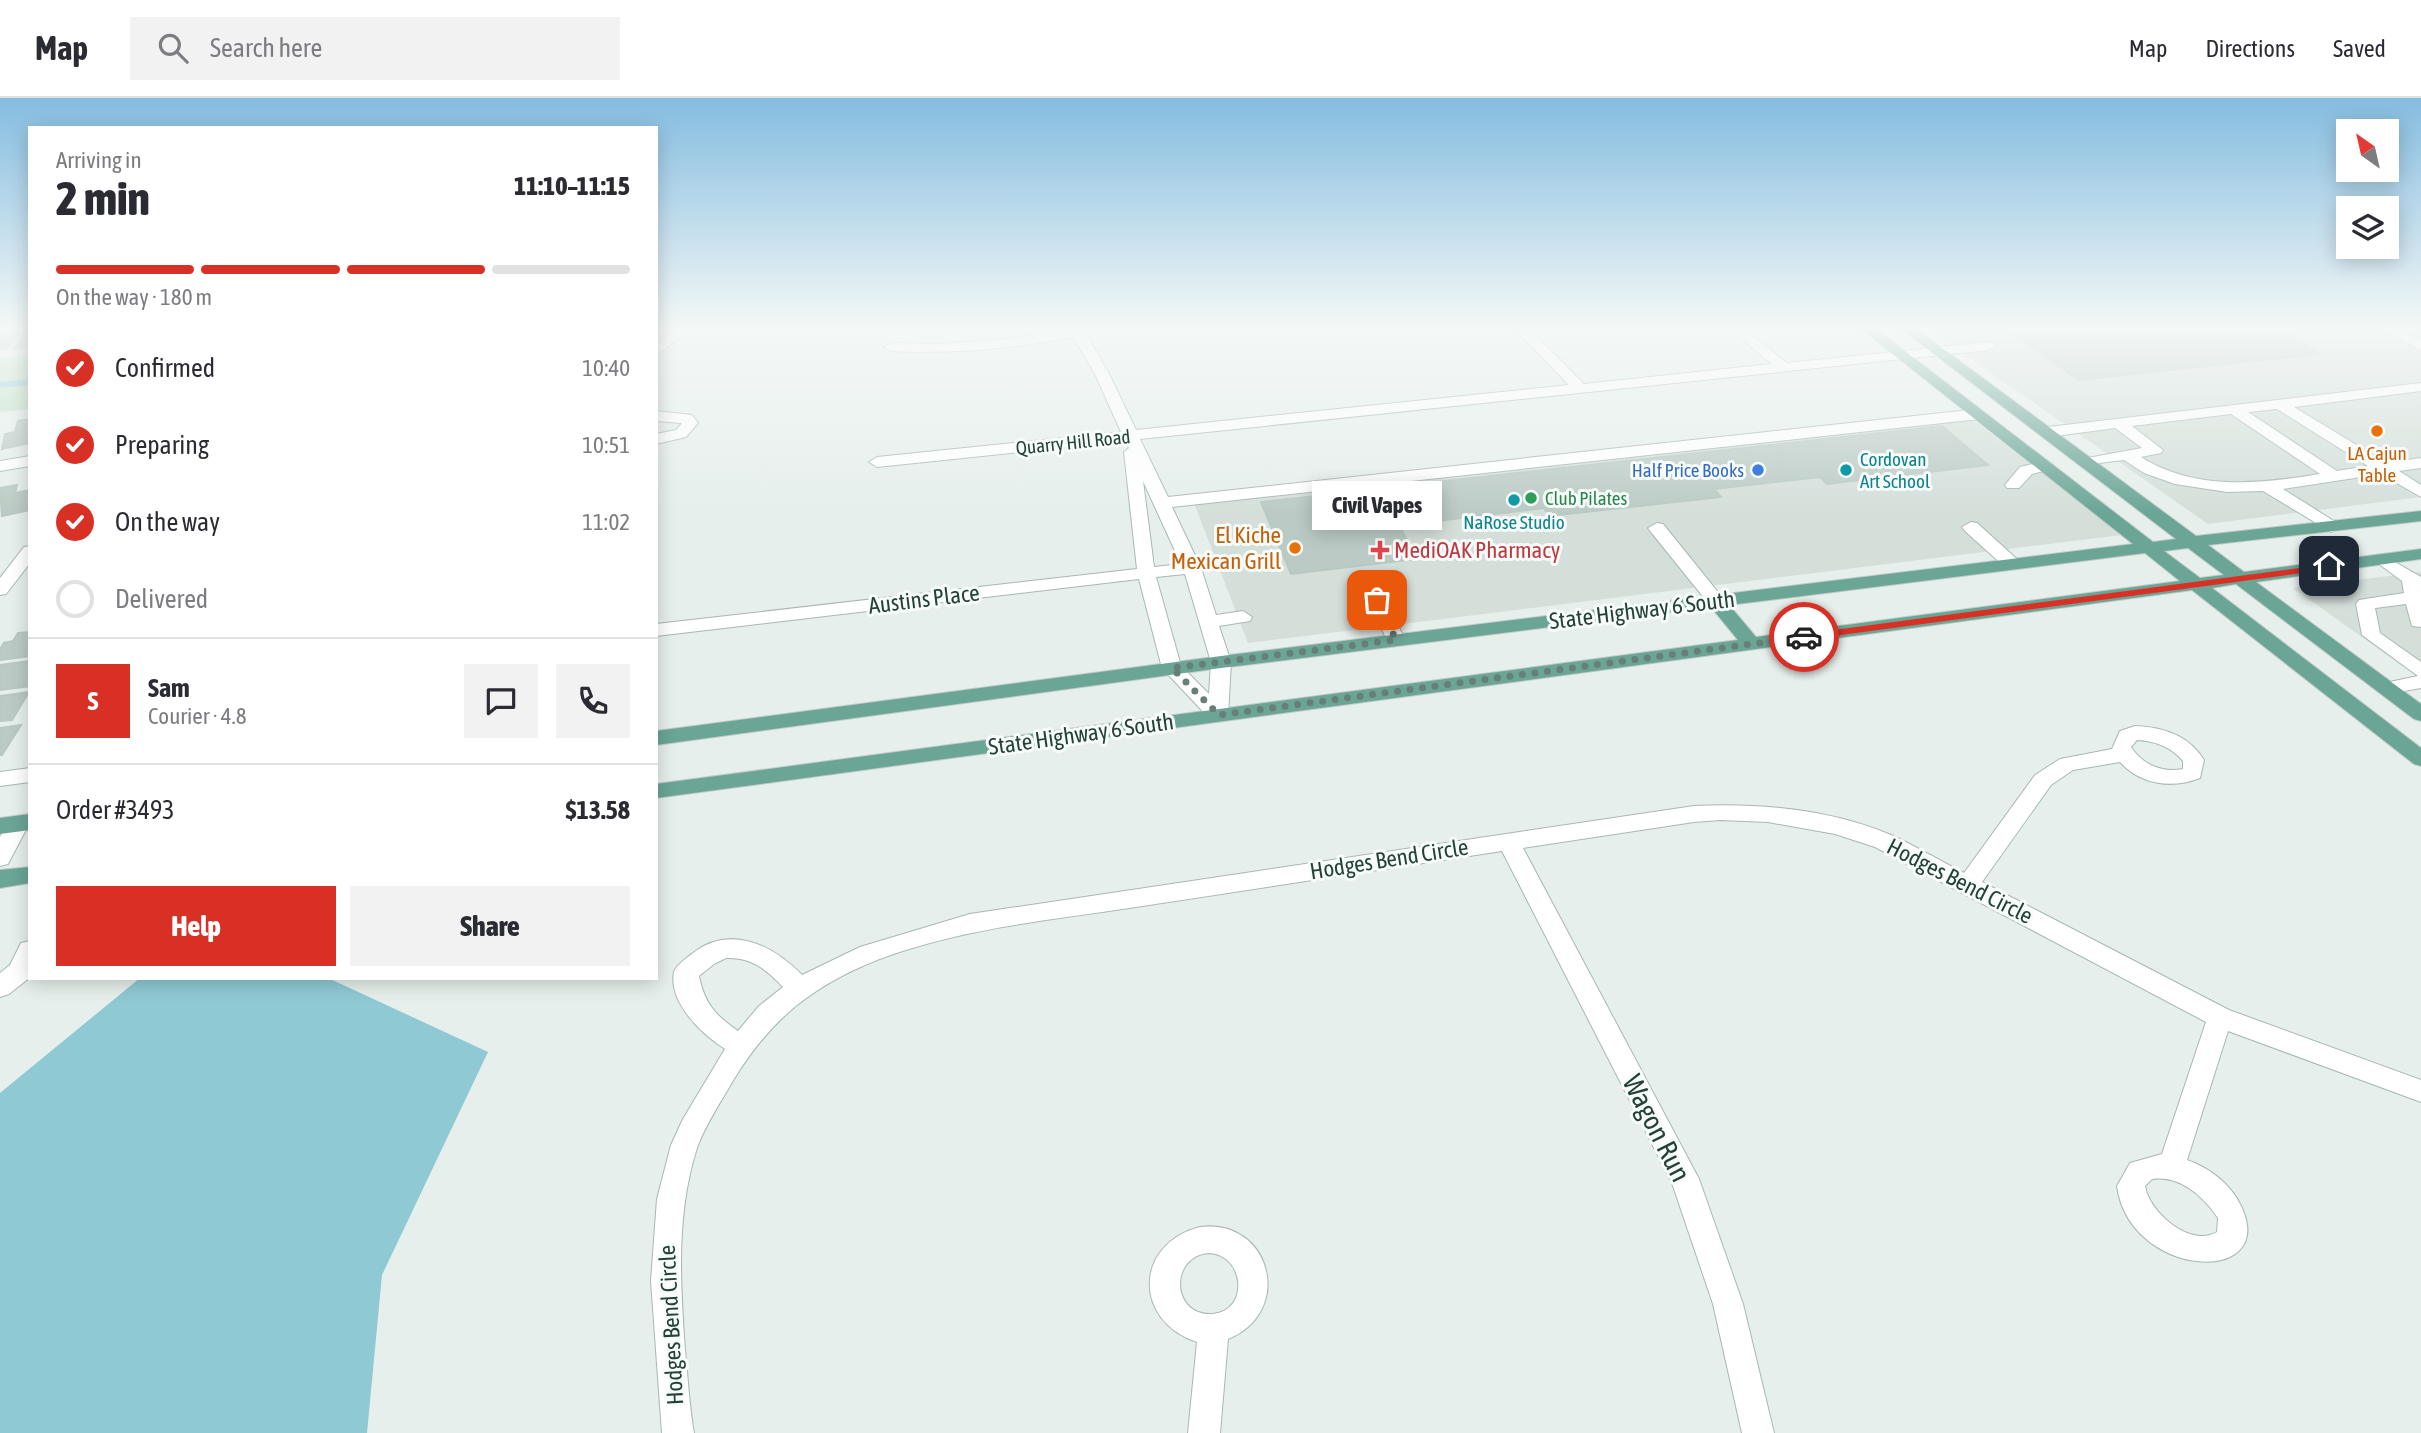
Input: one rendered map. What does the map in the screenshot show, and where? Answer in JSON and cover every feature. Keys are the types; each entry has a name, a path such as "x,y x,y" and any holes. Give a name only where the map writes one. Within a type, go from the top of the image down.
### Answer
{"main road":[{"path":"1949,390 2194,585 2421,759"},
{"path":"1991,390 2421,714"},
{"name":"State Highway 6 South","path":"658,738 1172,668 2421,516"},
{"name":"State Highway 6 South","path":"658,791 2421,554"},
{"path":"1715,600 1752,644"},
{"path":"0,879 28,875"}],"street":[{"path":"1109,390 1192,568 1221,662 1219,715"},
{"name":"Quarry Hill Road","path":"877,462 1569,390"},
{"path":"2048,432 2404,390"},
{"path":"2278,403 2421,492"},
{"path":"2233,409 2334,476"},
{"path":"1162,503 1233,502 1979,414"},
{"path":"658,416 687,418 690,423 681,434 658,439"},
{"path":"2088,462 2155,450 2119,424"},
{"path":"1130,436 1146,573 1172,668 1219,715"},
{"path":"2127,455 2146,470 2173,480 2232,489 2421,463"},
{"path":"0,466 28,461"},
{"path":"2013,485 2021,471 2045,466"},
{"path":"2267,486 2331,527"},
{"path":"1971,527 2013,565"},
{"path":"1657,528 1715,600"},
{"path":"0,590 28,554"},
{"path":"2381,559 2415,587 2419,622"},
{"name":"Austins Place","path":"658,631 1192,568"},
{"path":"2415,587 2365,604 2371,635 2421,671"},
{"path":"1377,600 1396,640"},
{"path":"1209,622 1243,617"},
{"path":"2387,688 2421,682"},
{"path":"1968,884 2043,780 2067,764 2124,754"},
{"path":"0,779 28,775"},
{"name":"Hodges Bend Circle","path":"678,1433 664,1262 669,1201 681,1154 696,1118 741,1046 777,1005 869,954 920,935 970,923 1694,814 1741,811 1794,816 1841,827 1883,841 2220,1017 2421,1091"},
{"path":"0,858 16,824"},
{"name":"Wagon Run","path":"1508,841 1685,1179 1733,1313 1758,1433"},
{"path":"741,1046 706,1023 689,997 686,973 711,953 737,947 769,957 801,990"},
{"path":"0,987 19,972 28,954"},
{"path":"2171,1167 2220,1017"},
{"path":"1204,1433 1214,1329"}],"shaded area":[{"path":"2016,390 2421,390 2421,497 2208,524"},
{"path":"1973,420 2122,535 1248,643 1194,503"},
{"path":"2421,572 2421,679 2293,588"}],"green space":[{"path":"0,390 28,390 28,409 0,412"}],"water":[{"path":"138,980 332,980 488,1052 382,1275 367,1433 0,1433 0,1093"}],"building":[{"path":"28,419 28,443 2,449 5,434 15,432 18,421"},
{"path":"1942,426 1988,465 1827,484 1820,477 1714,489 1721,497 1549,516 1544,508 1421,523 1400,486"},
{"path":"17,485 15,493 28,490 28,510 2,516 0,488"},
{"path":"1380,489 1417,559 1291,574 1261,502"},
{"path":"28,632 28,656 0,660 0,649 4,643 13,641 18,633"},
{"path":"28,661 28,686 0,690 0,665"},
{"path":"28,692 12,720 0,721 0,696"},
{"path":"21,725 2,755 0,755 0,728"}],"way so far":[{"path":"1377,600 1396,640 1172,668 1219,715 1804,637"}],"place":[{"name":"LA Cajun Table","path":"2377,431"},
{"name":"Half Price Books","path":"1758,470"},
{"name":"Cordovan Art School","path":"1846,470"},
{"name":"Club Pilates","path":"1531,498"},
{"name":"NaRose Studio","path":"1514,500"},
{"name":"El Kiche Mexican Grill","path":"1295,548"},
{"name":"MediOAK Pharmacy","path":"1380,550"},
{"name":"Civil Vapes","path":"1377,600"}],"route":[{"path":"1804,637 2329,566"}]}
